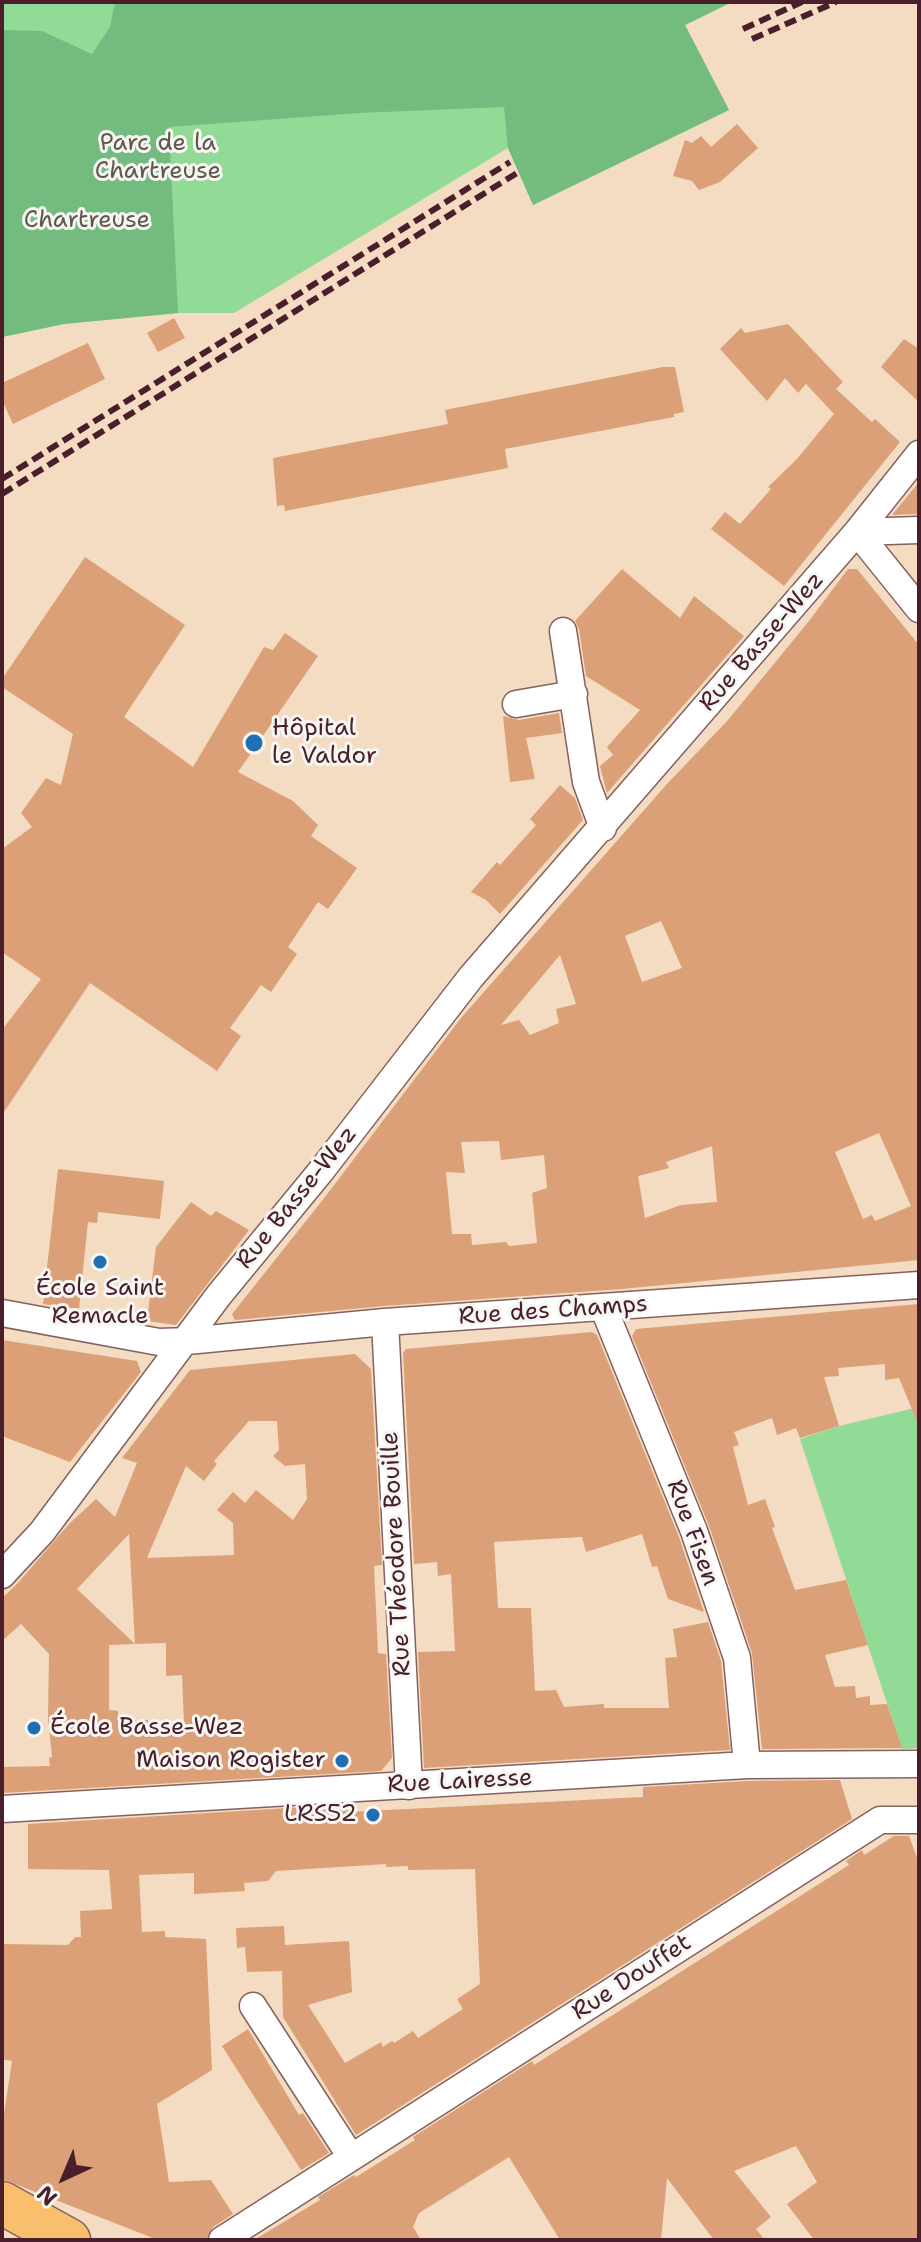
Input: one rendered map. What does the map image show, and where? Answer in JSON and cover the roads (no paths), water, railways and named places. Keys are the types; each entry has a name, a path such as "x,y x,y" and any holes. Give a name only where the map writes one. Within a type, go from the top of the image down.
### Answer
{"main road":[{"path":"2,2203 69,2240"}],"street":[{"name":"Rue Basse-Wez","path":"2,1575 42,1532 219,1295 321,1171 471,977 857,532 919,454"},
{"path":"857,532 919,530"},
{"path":"857,532 919,609"},
{"path":"563,631 586,782 603,828"},
{"path":"516,704 574,694"},
{"name":"Rue des Champs","path":"2,1313 159,1342 385,1322 919,1285"},
{"name":"Rue Fisen","path":"604,1309 694,1531 737,1658 747,1765"},
{"name":"Rue Théodore Bouille","path":"385,1322 409,1786"},
{"name":"Rue Lairesse","path":"2,1809 747,1765 919,1764"},
{"name":"Rue Douffet","path":"222,2240 880,1820 919,1820"},
{"path":"253,2006 351,2157"}],"railway":[{"path":"743,29 802,2"},
{"path":"752,39 836,2"},
{"path":"2,479 510,162"},
{"path":"2,494 517,173"}],"place":[{"name":"Hôpital le Valdor","path":"254,743"},
{"name":"École Saint Remacle","path":"100,1262"},
{"name":"École Basse-Wez","path":"34,1728"},
{"name":"Maison Rogister","path":"342,1761"},
{"name":"LRS52","path":"373,1815"}],"park label":[{"name":"Parc de la Chartreuse","path":"158,158"},
{"name":"Chartreuse","path":"87,221"}]}
